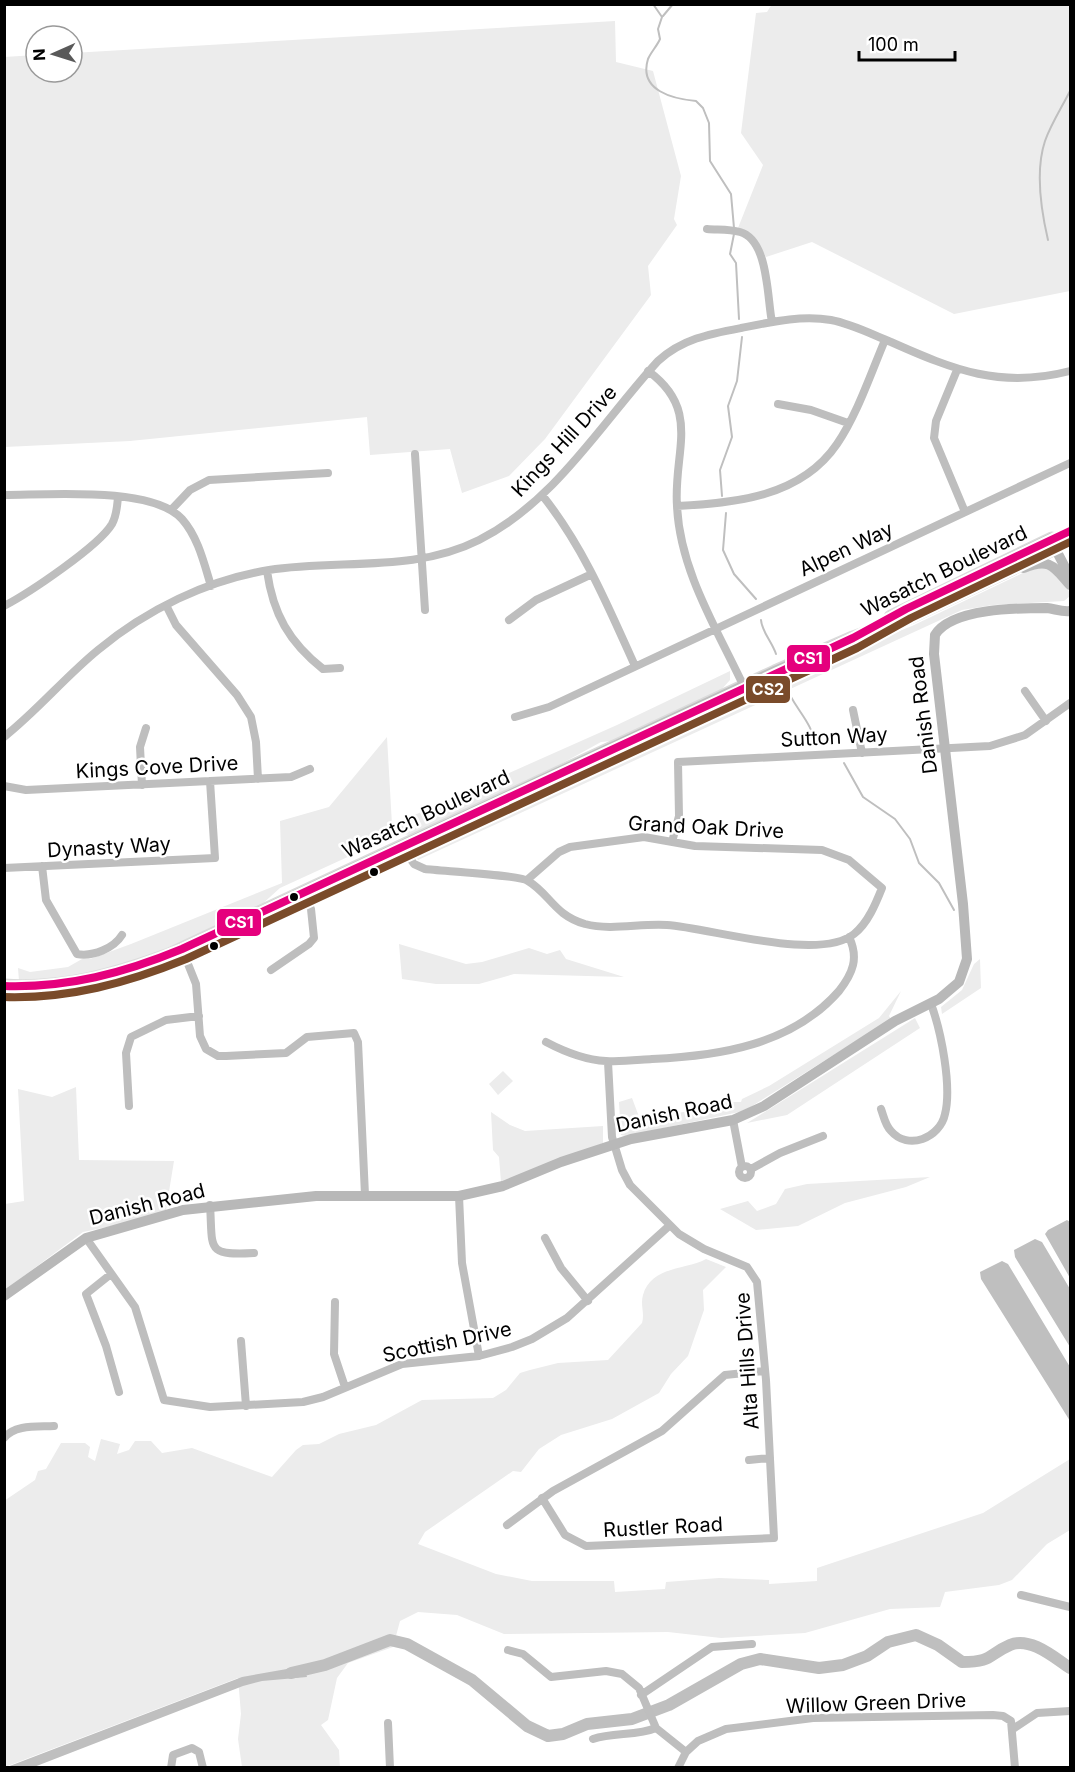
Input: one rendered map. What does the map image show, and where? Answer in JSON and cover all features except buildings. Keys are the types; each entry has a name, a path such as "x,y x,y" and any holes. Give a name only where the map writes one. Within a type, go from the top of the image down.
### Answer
{"main road":[{"name":"Wasatch Boulevard","path":"4,986 48,986 84,982 182,950 853,638 906,609 984,578 1053,544"}],"street":[{"path":"706,229 740,232 751,240 763,263 772,322"},
{"name":"Kings Hill Drive","path":"4,737 98,650 126,628 166,605 211,586 267,571 422,560 461,549 481,539 542,495 585,448 648,371 669,351 696,337 772,322 812,318 850,324 957,370 1012,379 1071,371"},
{"path":"677,506 735,502 790,484 808,474 838,443 885,340"},
{"path":"957,370 936,421 934,438 966,512"},
{"path":"648,371 667,387 680,411 682,433 677,506 688,566 744,687"},
{"path":"778,404 811,410 848,423"},
{"path":"415,454 425,610"},
{"name":"Alpen Way","path":"515,717 549,707 1071,463"},
{"path":"172,509 190,490 209,480 328,473"},
{"path":"4,495 118,496 150,499 172,509 181,518 195,539 211,586"},
{"path":"542,495 566,524 635,666"},
{"path":"4,606 39,586 105,532 115,517 118,496"},
{"path":"1053,544 1071,531"},
{"path":"1053,544 1071,541"},
{"name":"Wasatch Boulevard","path":"1053,544 1071,578"},
{"name":"Wasatch Boulevard","path":"984,578 1041,564 1057,569 1071,585"},
{"path":"267,571 274,606 285,628 323,669 340,668"},
{"path":"509,620 536,600 592,574"},
{"path":"166,605 183,634 248,711 255,729 258,778"},
{"name":"Danish Road","path":"4,1296 86,1238 109,1229 210,1205 365,1195 459,1196 503,1186 615,1144 645,1136 733,1120 764,1106 895,1021 931,1004 959,982 967,959 933,650 934,638 939,629 949,622 991,611 1036,608 1071,611"},
{"path":"1025,691 1046,721"},
{"name":"Sutton Way","path":"672,842 678,816 678,762 768,754 861,753 1004,744 1025,735 1071,703"},
{"path":"853,710 861,753"},
{"path":"142,785 140,747 146,728"},
{"name":"Kings Cove Drive","path":"4,786 26,790 291,777 310,769"},
{"name":"Dynasty Way","path":"4,868 214,858 210,781"},
{"name":"Grand Oak Drive","path":"527,880 559,852 578,844 644,837 695,846 822,850 849,860 882,888 867,918 849,937"},
{"path":"402,847 419,868 527,880 554,907 585,924 668,925 802,945 826,944 849,937 855,960 848,980 833,997 809,1017 782,1034 737,1048 701,1054 608,1062 582,1058 546,1042"},
{"path":"42,866 46,900 77,954 109,948 117,943 122,935"},
{"path":"271,970 309,944 314,938 311,909 304,892"},
{"path":"182,950 196,984 202,1043 218,1056 278,1055 294,1050 307,1037 354,1033 358,1042 365,1195"},
{"path":"881,1109 890,1130 904,1140 921,1140 930,1136 943,1122 946,1106 942,1040 931,1004"},
{"path":"129,1106 126,1053 132,1038 166,1020 199,1016"},
{"name":"Alta Hills Drive","path":"608,1062 615,1144 630,1185 669,1226 693,1244 740,1263 753,1273 760,1291 774,1538"},
{"path":"733,1120 742,1167 751,1169 780,1153 823,1136"},
{"path":"459,1196 462,1263 479,1356"},
{"path":"210,1205 212,1239 216,1249 224,1254 254,1253"},
{"name":"Scottish Drive","path":"86,1238 111,1274 124,1288 135,1307 164,1400 210,1407 303,1402 402,1364 479,1356 532,1339 567,1318 588,1301 669,1226"},
{"path":"545,1238 561,1268 588,1301"},
{"path":"111,1274 86,1294 106,1346 118,1392"},
{"path":"335,1302 334,1354 345,1387"},
{"path":"241,1341 246,1406"},
{"path":"507,1524 542,1498 662,1431 725,1375 765,1371"},
{"path":"6,1431 54,1426"},
{"path":"749,1460 770,1458"},
{"name":"Rustler Road","path":"542,1498 565,1535 586,1546 774,1538"},
{"path":"1021,1595 1071,1607"},
{"path":"641,1695 712,1647 752,1644"},
{"path":"508,1650 523,1654 551,1677 606,1671 622,1674 635,1682 654,1725 686,1752"},
{"path":"1015,1767 1013,1729 1037,1713 1071,1711"},
{"name":"Willow Green Drive","path":"678,1767 686,1752 698,1741 714,1732 813,1718 1003,1716 1011,1721 1013,1729"},
{"path":"388,1723 390,1767"},
{"path":"593,1739 612,1733 645,1731 654,1725"},
{"path":"169,1767 170,1758 176,1752 192,1748 199,1752 203,1767"}],"shaded area":[{"path":"772,4 1070,5 1070,291 954,314 812,242 766,257 755,238 738,228 763,165 741,133 756,13 767,12"},
{"path":"615,21 616,62 653,71 681,176 674,219 677,225 648,266 651,295 545,439 509,476 462,493 450,449 370,455 367,417 130,441 5,447 4,57 24,56 24,84 84,84 84,52"},
{"path":"1033,568 1048,568 1068,588 1070,596 1064,601 993,605 962,610 418,860 415,856 417,847 729,701 804,668 912,626"},
{"path":"730,671 730,680 721,690 611,741 601,742 539,776 413,836 400,833 280,888 260,906 151,955 108,970 54,980 19,981 18,968 30,972 68,967 82,959 90,959 131,944 282,883 280,821 329,807 387,737 392,825 617,725"},
{"path":"399,944 466,964 482,962 529,948 547,954 560,950 566,959 624,977 514,974 479,984 436,984 402,979"},
{"path":"980,959 981,988 942,1014 941,1007 962,990 974,964"},
{"path":"901,991 889,1016 891,1019 744,1111 626,1136 621,1135 619,1102 632,1098 641,1122 654,1119 654,1116 713,1108 713,1102 741,1102 742,1099 769,1086 879,1018"},
{"path":"915,1018 920,1028 787,1115 747,1123"},
{"path":"503,1071 513,1081 498,1095 489,1084"},
{"path":"76,1087 79,1160 174,1161 166,1210 136,1221 83,1232 5,1290 5,1204 24,1201 18,1089 52,1097"},
{"path":"491,1112 510,1125 525,1131 603,1126 603,1143 501,1182 499,1157 493,1150"},
{"path":"930,1177 906,1187 845,1203 798,1226 756,1230 720,1209 748,1201 757,1211 776,1204 785,1189 807,1184"},
{"path":"1067,1220 1070,1222 1070,1278 1045,1234"},
{"path":"1035,1239 1042,1242 1070,1289 1070,1347 1015,1257 1014,1250"},
{"path":"706,1259 726,1267 703,1290 704,1310 688,1356 671,1374 659,1393 612,1419 561,1435 539,1449 521,1472 513,1471 425,1532 418,1544 496,1574 532,1581 614,1581 615,1592 665,1589 666,1582 719,1578 769,1580 769,1584 817,1581 817,1568 983,1513 1070,1459 1070,1530 1047,1544 1012,1580 999,1585 945,1592 940,1607 890,1609 805,1633 721,1638 668,1632 504,1634 457,1615 418,1612 400,1621 393,1647 348,1663 337,1678 328,1720 321,1725 339,1750 340,1768 242,1767 238,1739 241,1714 238,1678 5,1767 4,1501 35,1480 38,1471 46,1469 61,1443 85,1443 90,1447 88,1457 95,1461 101,1439 120,1444 117,1454 129,1450 135,1441 151,1441 162,1453 192,1448 272,1477 303,1445 319,1444 339,1434 376,1425 422,1400 493,1398 506,1390 520,1373 558,1363 608,1360 642,1323 643,1295 653,1279 670,1270"},
{"path":"1002,1261 1008,1264 1070,1367 1070,1421 981,1279 980,1272"},
{"path":"304,1666 307,1677 262,1681 243,1686 34,1767 7,1767 242,1677"}],"waterway":[{"path":"653,4 662,17 658,29 660,39 648,59 646,70 648,79 660,91 678,98 696,101 703,108 709,123 710,161 731,194 734,228"},
{"path":"663,16 673,4"},
{"path":"1048,240 1040,190 1040,165 1050,128 1070,91"},
{"path":"734,234 730,254 736,263 739,319"},
{"path":"722,496 720,470 732,437 728,406 737,381 742,337"},
{"path":"726,513 723,550 734,574 756,599"},
{"path":"761,620 763,629 776,654"},
{"path":"785,684 811,729 815,746"},
{"path":"844,763 863,797 895,819 910,839 919,863 939,883 954,910"},
{"path":"291,1673 325,1665 390,1640 407,1644 472,1680 527,1726 548,1736 563,1734 587,1724 632,1719 669,1705 741,1664 760,1659 819,1668 843,1665 867,1656 888,1642 916,1635 938,1645 962,1662 979,1661 1010,1645 1026,1643 1042,1649 1070,1668"}],"transit line":[{"name":"CS1","path":"4,986 73,982 117,972 182,949 853,638 906,609 1070,531"},
{"name":"CS2","path":"4,997 52,995 97,988 186,959 857,648 911,618 1070,542"}]}
